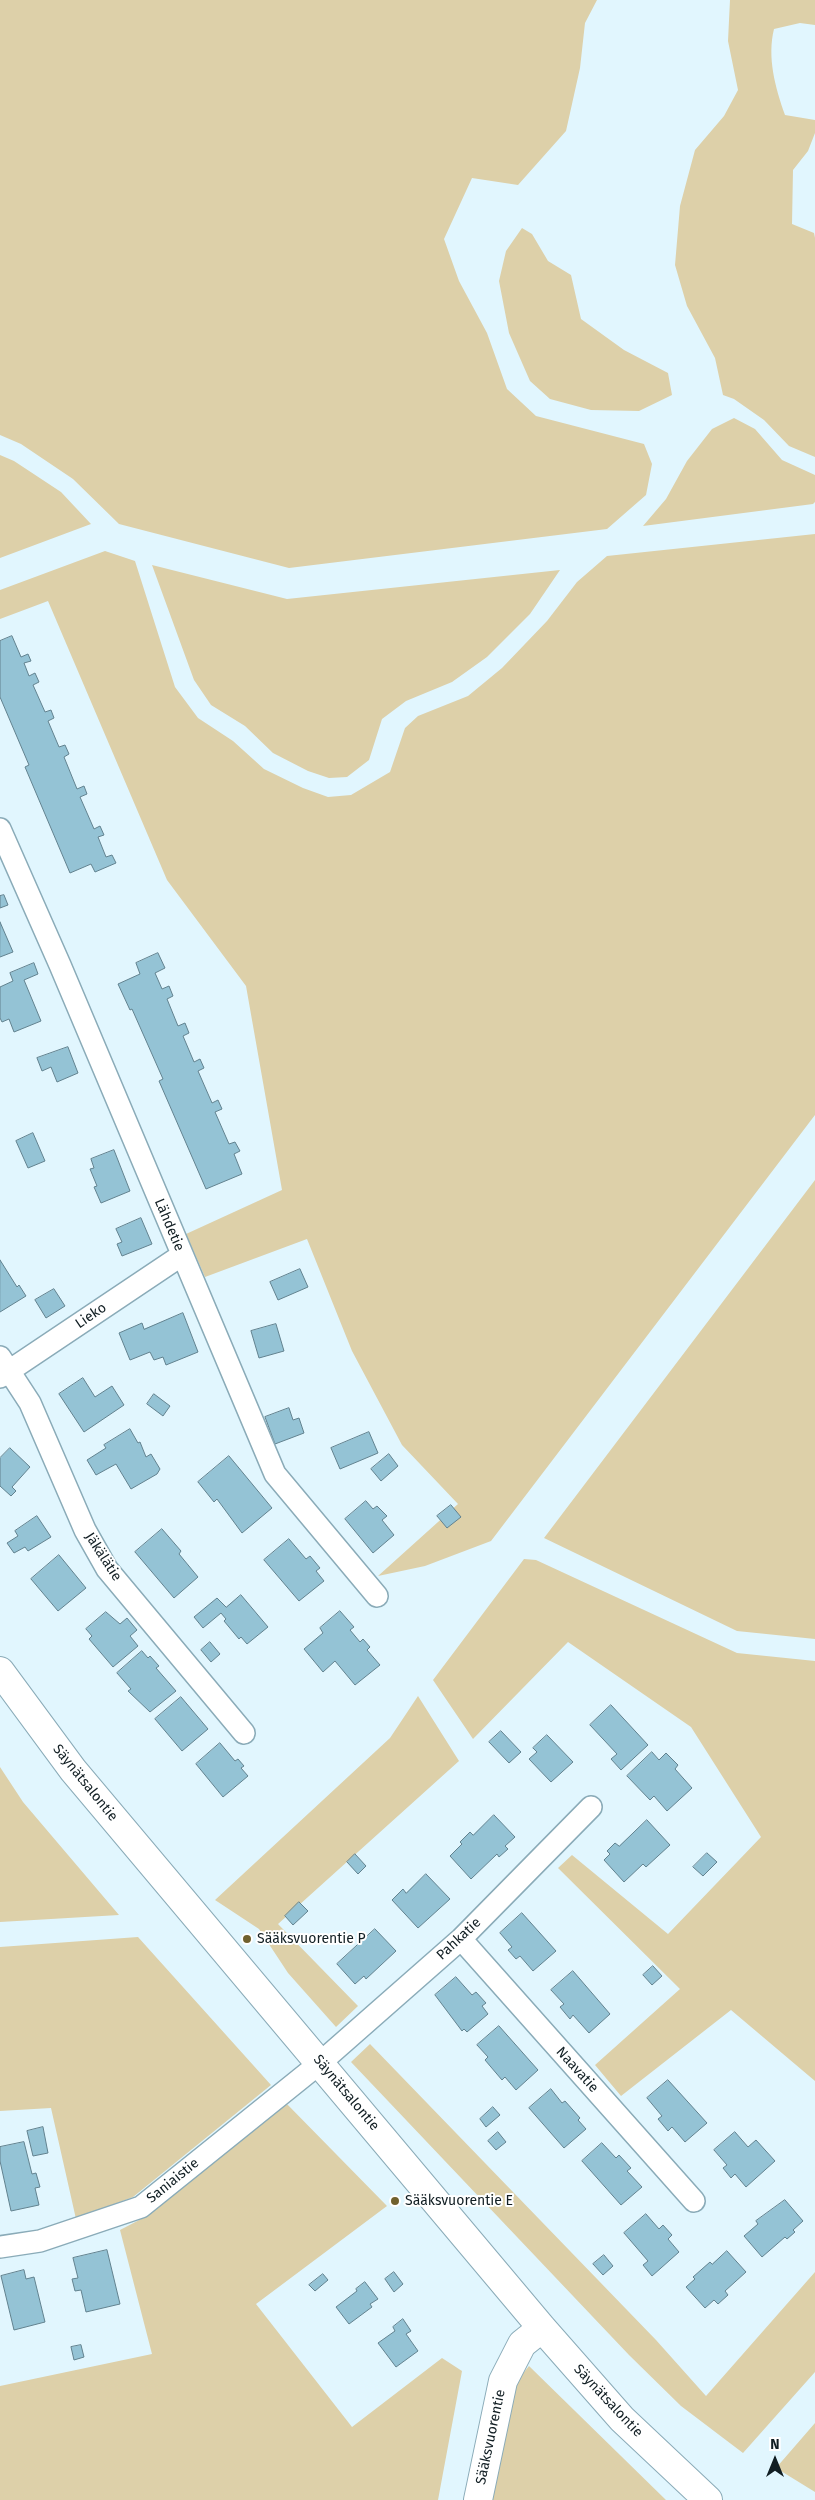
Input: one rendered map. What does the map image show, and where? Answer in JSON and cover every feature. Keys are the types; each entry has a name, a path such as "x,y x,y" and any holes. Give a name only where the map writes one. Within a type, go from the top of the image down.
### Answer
{"main road":[{"name":"Säynätsalontie","path":"0,1671 73,1770 542,2328 622,2419 708,2500"},
{"name":"Sääksvuorentie","path":"478,2500 503,2380 522,2344 542,2328"}],"street":[{"name":"Lähdetie","path":"0,830 63,971 275,1474 377,1596"},
{"name":"Lieko","path":"3,1368 182,1255"},
{"name":"Jäkälätie","path":"3,1368 30,1403 85,1530 107,1569 244,1733"},
{"name":"Pahkatie","path":"320,2063 461,1939 591,1807"},
{"name":"Naavatie","path":"461,1939 694,2201"},
{"name":"Saniaistie","path":"0,2247 40,2241 141,2207 320,2063"}],"shaded area":[{"path":"0,0 597,0 585,23 580,68 566,131 518,185 472,178 444,239 459,281 487,333 507,389 536,416 644,444 652,464 646,495 607,529 289,568 119,524 73,479 21,444 0,435"},
{"path":"730,0 815,0 815,25 800,23 774,29 771,50 775,83 785,115 815,120 815,133 808,151 793,170 792,224 814,233 815,238 815,457 789,446 764,420 734,399 723,395 715,358 687,306 675,265 680,206 695,150 724,116 738,90 728,41"},
{"path":"522,228 532,234 548,261 571,275 581,319 624,350 668,373 672,395 639,411 591,410 550,399 530,381 509,333 499,281 506,251"},
{"path":"734,418 755,429 782,460 815,475 815,502 813,504 643,526 666,499 687,461 712,429"},
{"path":"0,455 14,461 61,492 91,524 0,558"},
{"path":"815,534 815,1115 491,1541 425,1566 378,1576 458,1504 402,1445 352,1351 307,1239 205,1277 186,1234 282,1190 246,986 167,880 48,601 0,619 0,590 105,551 135,561 175,687 198,718 233,741 264,769 303,788 328,797 351,795 390,772 405,728 418,716 468,696 502,668 547,621 577,582 607,556"},
{"path":"152,565 287,599 560,570 530,614 487,657 452,682 406,701 382,719 369,760 347,777 329,778 308,771 273,753 245,726 211,705 194,680"},
{"path":"815,1180 815,1639 737,1631 544,1538"},
{"path":"524,1559 536,1560 737,1653 815,1661 815,2081 731,2010 621,2096 595,2065 680,1989 558,1868 572,1855 668,1934 761,1837 691,1727 568,1642 473,1739 433,1680"},
{"path":"418,1696 459,1761 278,1924 358,2006 336,2027 288,1973 259,1929 215,1900 390,1738"},
{"path":"0,1767 23,1802 119,1915 0,1922"},
{"path":"138,1937 271,2085 133,2197 76,2219 51,2108 0,2111 0,1947"},
{"path":"370,2044 656,2340 706,2396 815,2272 815,2372 743,2453 681,2406 629,2355 351,2062"},
{"path":"284,2101 387,2206 256,2304 352,2427 442,2358 462,2371 438,2500 0,2500 0,2386 152,2354 120,2230 145,2217"},
{"path":"529,2366 666,2500 492,2500 516,2382"},
{"path":"815,2423 815,2492 776,2468"}],"building":[{"path":"12,636 21,657 28,654 31,661 24,663 29,676 35,673 39,682 33,685 45,712 51,710 54,718 48,721 59,747 65,745 69,754 64,757 77,789 84,786 87,794 80,797 94,829 100,826 104,835 98,837 106,857 112,855 116,863 95,872 91,864 70,873 25,767 29,765 0,697 0,641"},
{"path":"4,895 8,905 0,908 0,896"},
{"path":"0,922 13,952 0,957"},
{"path":"158,953 165,968 155,973 162,989 169,986 173,996 167,999 178,1026 185,1023 189,1033 183,1036 194,1062 200,1059 204,1068 198,1071 212,1103 218,1100 222,1109 215,1112 229,1144 235,1142 240,1151 234,1154 242,1174 206,1189 159,1081 163,1079 132,1009 130,1010 118,984 140,974 136,963"},
{"path":"34,963 38,974 24,980 41,1021 14,1032 9,1019 2,1022 0,1018 0,987 13,981 10,973"},
{"path":"68,1047 78,1073 57,1082 51,1067 42,1071 37,1058"},
{"path":"33,1133 45,1161 28,1168 16,1141"},
{"path":"114,1150 130,1191 101,1203 94,1187 97,1186 90,1169 94,1168 91,1159"},
{"path":"141,1218 152,1244 122,1256 117,1244 122,1242 116,1229"},
{"path":"0,1260 17,1287 19,1285 26,1296 0,1312"},
{"path":"300,1269 308,1287 278,1300 270,1282"},
{"path":"54,1289 65,1306 46,1318 35,1300"},
{"path":"183,1313 198,1352 166,1365 163,1357 154,1360 150,1352 130,1360 119,1333 142,1323 144,1329"},
{"path":"276,1324 284,1351 259,1358 251,1331"},
{"path":"83,1378 95,1397 112,1386 124,1405 84,1432 59,1394"},
{"path":"154,1394 170,1406 163,1416 147,1404"},
{"path":"289,1408 293,1420 299,1418 304,1433 275,1444 265,1417"},
{"path":"130,1429 138,1443 140,1442 146,1457 151,1454 160,1469 157,1474 131,1489 116,1464 96,1475 87,1460 106,1448 104,1445"},
{"path":"369,1432 378,1453 340,1469 331,1448"},
{"path":"10,1448 30,1467 12,1487 16,1491 11,1496 0,1486 0,1458"},
{"path":"389,1454 398,1466 381,1481 371,1469"},
{"path":"229,1456 272,1508 242,1533 217,1499 214,1502 198,1482"},
{"path":"366,1501 373,1509 377,1506 387,1516 382,1520 394,1535 373,1553 345,1519"},
{"path":"451,1505 461,1517 447,1528 437,1516"},
{"path":"37,1516 51,1537 28,1551 25,1547 14,1553 7,1543 18,1536 15,1531"},
{"path":"162,1529 181,1551 179,1554 198,1577 174,1598 135,1552"},
{"path":"289,1539 306,1559 310,1556 320,1568 316,1571 324,1581 299,1601 264,1560"},
{"path":"59,1555 86,1588 58,1611 31,1579"},
{"path":"241,1595 268,1627 247,1644 241,1637 239,1639 224,1621 226,1619 221,1613 203,1628 194,1617 217,1598 226,1607"},
{"path":"340,1611 354,1627 350,1630 360,1642 363,1639 370,1647 367,1650 380,1665 355,1685 335,1661 323,1672 304,1649 323,1633 320,1628"},
{"path":"106,1612 120,1624 127,1618 137,1630 130,1636 138,1646 113,1667 89,1639 92,1636 86,1629"},
{"path":"210,1642 220,1654 211,1662 201,1650"},
{"path":"142,1651 148,1658 150,1656 159,1666 156,1668 176,1691 150,1712 128,1691 131,1689 117,1673"},
{"path":"181,1697 208,1729 182,1751 155,1719"},
{"path":"611,1705 648,1745 621,1770 611,1759 617,1754 590,1725"},
{"path":"501,1731 521,1752 509,1763 489,1742"},
{"path":"547,1735 573,1762 551,1782 529,1759 537,1752 533,1748"},
{"path":"220,1743 235,1761 238,1759 244,1766 241,1768 248,1776 223,1797 196,1764"},
{"path":"652,1752 659,1760 666,1753 678,1765 675,1769 692,1788 667,1811 654,1796 650,1800 627,1776"},
{"path":"494,1815 515,1837 505,1846 508,1849 499,1857 497,1854 471,1879 450,1856 462,1844 460,1842 470,1832 473,1835"},
{"path":"647,1820 670,1845 646,1867 643,1864 624,1882 604,1860 610,1854 607,1851 615,1843 619,1846"},
{"path":"707,1853 717,1862 703,1876 693,1867"},
{"path":"355,1854 366,1866 358,1874 347,1862"},
{"path":"426,1874 450,1899 418,1928 392,1900 403,1889 406,1893"},
{"path":"299,1902 308,1911 293,1925 285,1916"},
{"path":"522,1913 556,1951 533,1971 520,1956 516,1959 508,1950 512,1947 500,1933"},
{"path":"375,1929 396,1951 366,1979 364,1976 355,1984 337,1964"},
{"path":"653,1966 662,1976 652,1985 643,1975"},
{"path":"573,1971 610,2014 589,2033 573,2015 570,2019 560,2007 564,2004 551,1990"},
{"path":"456,1977 472,1995 476,1992 486,2003 482,2006 488,2014 467,2032 464,2029 462,2031 435,1995"},
{"path":"499,2026 538,2070 516,2090 505,2077 502,2080 485,2060 488,2057 477,2045"},
{"path":"668,2080 707,2123 685,2142 672,2127 668,2131 658,2119 662,2116 647,2098"},
{"path":"551,2089 562,2103 565,2101 580,2118 578,2120 586,2129 564,2148 529,2108"},
{"path":"493,2107 500,2115 486,2127 480,2119"},
{"path":"43,2127 48,2153 33,2156 27,2131"},
{"path":"498,2132 506,2142 496,2150 488,2141"},
{"path":"735,2132 748,2147 756,2140 775,2161 746,2187 735,2174 731,2178 723,2168 727,2165 714,2150"},
{"path":"24,2142 32,2174 36,2173 40,2187 35,2188 39,2205 11,2211 0,2161 0,2147"},
{"path":"602,2143 616,2158 619,2155 631,2168 627,2171 642,2187 621,2205 582,2161"},
{"path":"785,2200 803,2221 793,2230 795,2232 787,2239 785,2237 762,2257 744,2236 758,2224 756,2221"},
{"path":"646,2214 659,2229 663,2225 672,2235 668,2239 679,2252 652,2276 643,2265 648,2261 624,2233"},
{"path":"107,2250 120,2304 86,2312 81,2290 75,2291 72,2279 78,2278 73,2258"},
{"path":"727,2251 746,2272 725,2291 728,2295 718,2304 714,2300 705,2308 686,2287 695,2279 693,2277 710,2262 712,2264"},
{"path":"604,2255 613,2266 603,2275 593,2264"},
{"path":"24,2270 26,2279 34,2277 45,2322 14,2330 1,2276"},
{"path":"394,2272 403,2284 394,2292 385,2279"},
{"path":"323,2274 328,2280 315,2291 309,2285"},
{"path":"365,2282 378,2299 370,2304 372,2307 349,2324 336,2307 357,2291 356,2289"},
{"path":"403,2319 411,2331 406,2334 418,2351 396,2367 378,2343 395,2331 393,2327"},
{"path":"81,2345 84,2357 74,2360 71,2347"}],"place":[{"name":"Sääksvuorentie P","path":"247,1939"},
{"name":"Sääksvuorentie E","path":"395,2201"}]}
